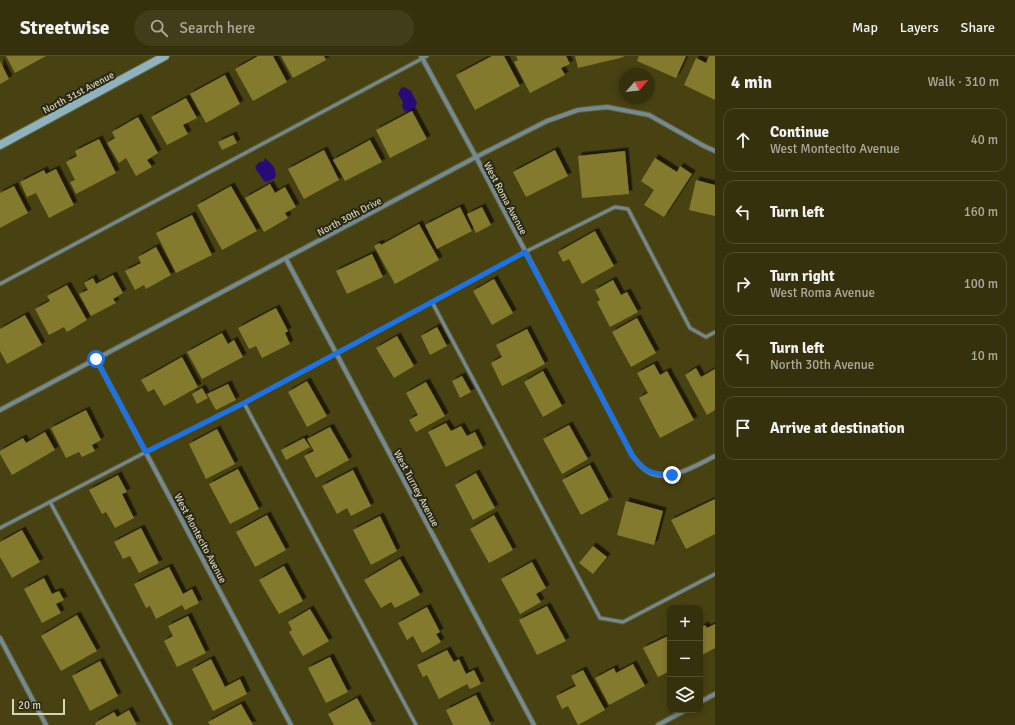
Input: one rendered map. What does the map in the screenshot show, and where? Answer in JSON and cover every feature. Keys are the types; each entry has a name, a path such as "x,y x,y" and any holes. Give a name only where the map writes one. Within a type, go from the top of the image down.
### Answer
{"street":[{"name":"North 31st Avenue","path":"0,145 165,56"},
{"name":"West Roma Avenue","path":"421,57 476,157 632,455 641,467 648,472 672,475 685,471 715,456"},
{"name":"North 30th Drive","path":"0,410 476,157 547,121 578,110 607,107 649,115 715,151"},
{"name":"West Turney Avenue","path":"286,259 534,725"},
{"name":"West Montecito Avenue","path":"96,359 291,725"},
{"path":"0,638 46,725"},
{"path":"703,700 715,694"},
{"path":"658,725 680,713"}],"lane":[{"path":"0,284 421,57 427,56"},
{"path":"0,528 244,403 525,252 615,207 628,209 690,328 706,337 715,332"},
{"path":"432,302 600,618 623,622 715,574"},
{"path":"244,403 416,725"},
{"path":"50,502 171,725"}],"shaded area":[{"path":"404,87 411,91 417,103 414,110 405,112 402,106 403,102 398,94 401,88"},
{"path":"265,158 272,164 276,172 275,178 267,182 264,181 255,168 258,163 264,161"}],"building":[{"path":"6,56 46,56 15,73"},
{"path":"258,56 273,56 287,82 253,101 235,69"},
{"path":"281,56 324,56 326,60 293,78"},
{"path":"492,56 504,56 520,86 475,110 456,75"},
{"path":"516,56 566,56 570,64 561,68 565,75 530,93 514,62 518,60"},
{"path":"575,56 623,56 624,57 578,68"},
{"path":"639,56 686,56 676,78 637,61"},
{"path":"709,56 715,56 715,100 684,85 696,58 706,63"},
{"path":"0,61 9,79 0,84"},
{"path":"225,75 240,104 206,123 190,94"},
{"path":"186,98 197,118 183,125 188,134 167,145 151,117"},
{"path":"412,111 427,139 390,158 376,130"},
{"path":"138,117 158,153 147,160 152,167 136,176 126,158 119,163 107,143 115,138 112,132"},
{"path":"233,135 237,143 222,150 218,142"},
{"path":"99,139 116,173 76,194 70,182 75,180 66,162 77,156 75,151"},
{"path":"370,140 382,162 345,181 333,160"},
{"path":"324,150 339,180 304,199 288,169"},
{"path":"555,150 568,176 526,197 513,172"},
{"path":"625,151 629,194 582,198 578,156"},
{"path":"655,158 677,172 680,166 692,174 664,217 644,205 654,190 641,181"},
{"path":"56,169 74,205 49,218 36,193 27,197 20,182 44,170 46,174"},
{"path":"696,180 715,185 715,216 689,210"},
{"path":"270,184 275,193 285,187 296,207 285,213 288,218 264,232 245,198"},
{"path":"14,186 28,213 0,228 0,193"},
{"path":"231,186 257,231 222,250 197,205"},
{"path":"460,207 472,231 437,249 425,225"},
{"path":"482,207 491,225 476,233 467,214"},
{"path":"192,215 212,255 176,273 156,233"},
{"path":"419,224 439,260 395,284 374,246 380,243 381,245"},
{"path":"595,231 614,266 582,284 569,259 563,262 558,252"},
{"path":"156,247 171,275 146,289 144,285 135,290 125,271 141,263 138,257"},
{"path":"372,254 383,277 347,294 336,271"},
{"path":"113,275 123,293 113,299 116,303 91,316 79,294 88,290 84,283 93,278 96,284"},
{"path":"494,279 513,313 492,325 473,291"},
{"path":"613,280 621,295 627,292 638,312 610,327 597,302 600,300 595,290"},
{"path":"67,285 87,320 67,332 64,327 49,335 35,309 50,301 47,296"},
{"path":"276,308 288,331 285,333 290,344 262,358 256,346 249,349 238,328"},
{"path":"25,315 42,345 7,364 0,351 0,329"},
{"path":"637,318 656,353 631,367 612,332"},
{"path":"437,327 447,346 430,355 421,336"},
{"path":"527,329 545,364 502,386 491,363 502,357 496,345"},
{"path":"222,333 228,344 234,340 243,357 202,379 187,352"},
{"path":"397,336 414,366 394,378 376,348"},
{"path":"182,357 198,387 164,406 154,389 148,392 141,380"},
{"path":"654,364 660,375 667,371 694,420 660,438 639,398 648,393 637,373"},
{"path":"696,368 701,377 715,369 715,410 707,415 685,375"},
{"path":"543,371 562,406 543,417 524,382"},
{"path":"462,376 471,392 460,398 452,381"},
{"path":"307,381 327,416 307,427 288,392"},
{"path":"426,382 445,416 416,432 409,420 418,415 406,393"},
{"path":"228,384 236,400 216,410 207,394"},
{"path":"202,388 208,398 197,404 192,394"},
{"path":"86,410 101,440 92,445 95,451 82,457 79,452 66,458 51,428"},
{"path":"446,423 451,431 461,426 467,436 475,432 483,448 446,467 428,432"},
{"path":"569,425 588,459 562,474 543,439"},
{"path":"330,427 349,460 316,478 304,456 314,451 307,439"},
{"path":"217,429 235,464 206,479 189,444"},
{"path":"45,432 55,450 12,475 0,454 0,451 23,438 26,443"},
{"path":"304,438 310,447 286,460 281,450"},
{"path":"590,465 609,500 581,515 562,480"},
{"path":"238,469 259,509 230,524 209,484"},
{"path":"353,470 371,506 351,516 347,508 337,514 322,486"},
{"path":"476,473 495,508 473,520 455,485"},
{"path":"118,475 127,492 122,494 134,518 115,528 106,512 102,514 89,490"},
{"path":"715,499 715,534 686,549 671,520"},
{"path":"626,501 663,511 654,545 617,535"},
{"path":"267,515 286,550 255,567 236,532"},
{"path":"494,515 513,550 489,563 470,529"},
{"path":"380,516 397,551 371,565 353,530"},
{"path":"141,528 159,563 139,573 130,556 123,559 114,542"},
{"path":"22,530 40,562 12,578 0,557 0,542"},
{"path":"593,546 607,557 593,574 579,563"},
{"path":"400,559 420,595 395,608 391,602 381,608 364,580"},
{"path":"532,562 546,588 536,594 541,602 520,614 501,579"},
{"path":"284,566 303,601 279,614 259,580"},
{"path":"169,567 183,594 192,589 199,603 185,610 182,605 156,619 150,606 146,608 134,584"},
{"path":"44,578 52,594 59,591 64,600 56,604 61,613 42,623 24,589"},
{"path":"547,606 566,641 537,655 519,620"},
{"path":"427,607 440,632 436,634 441,642 422,653 413,636 407,640 398,623"},
{"path":"310,609 329,641 303,656 289,632 292,630 288,622"},
{"path":"77,615 97,651 61,671 41,636"},
{"path":"188,616 206,653 177,667 164,641 173,636 168,626"},
{"path":"715,624 715,648 703,654 703,626 705,625 707,628"},
{"path":"667,636 667,672 658,677 643,648"},
{"path":"447,650 454,662 459,659 466,674 474,670 481,684 470,689 467,684 439,699 427,675 423,677 417,665"},
{"path":"330,657 348,692 326,703 308,668"},
{"path":"211,659 225,687 240,679 247,694 213,711 192,669"},
{"path":"100,661 118,696 90,711 72,676"},
{"path":"633,664 645,686 609,705 595,678 614,668 616,673"},
{"path":"583,670 605,710 578,725 568,706 562,709 556,696 576,686 571,676"},
{"path":"476,695 491,725 453,725 446,710"},
{"path":"357,698 372,725 334,725 328,714"},
{"path":"241,704 253,725 210,725 208,722"},
{"path":"129,710 137,725 96,725 95,723 114,712 117,717"}],"route":[{"path":"96,359 146,452 244,403 525,252 632,455 641,467 648,472 672,475"}]}
